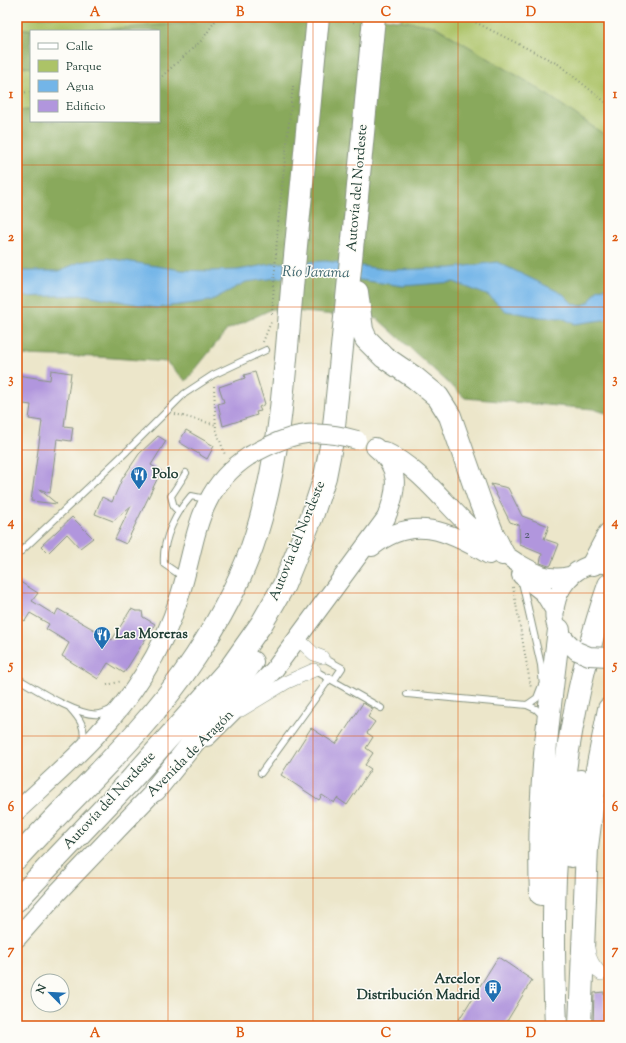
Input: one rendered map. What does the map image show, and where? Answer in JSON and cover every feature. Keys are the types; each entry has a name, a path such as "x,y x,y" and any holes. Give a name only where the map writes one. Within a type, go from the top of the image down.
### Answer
{"highway":[{"name":"Autovía del Nordeste","path":"17,858 109,762 163,700 196,656 231,594 256,535 271,472 281,406 318,17"},
{"name":"Autovía del Nordeste","path":"17,900 129,782 231,667 262,624 284,585 312,516 325,477 353,329 353,239 374,17"},
{"path":"353,329 384,356 415,378 438,397 450,416 481,504 503,554"},
{"path":"155,790 208,724 259,652 275,625 304,564 312,516"},
{"path":"602,564 609,534"},
{"path":"556,1026 555,878 560,813 568,753 583,677 601,607 609,585"},
{"path":"544,1026 540,877 542,803 546,725 557,620"},
{"path":"570,1026 570,886 576,814 583,753 609,637"},
{"path":"580,1026 588,839 597,769 609,709"}],"street":[{"path":"17,811 104,729 124,705 145,674 164,635 180,595 198,528 208,500 216,485 229,471 249,456 270,444 291,436 328,434 357,440 375,447 396,458 416,473 468,526 503,554 541,577 559,578 570,576"},
{"name":"Avenida de Aragón","path":"17,938 57,893 155,790 274,670 298,639 386,518 392,505 395,489 395,476 392,466 384,455 375,447"},
{"name":"Avenida de Aragón","path":"354,562 390,534 417,528 427,528 445,532 469,543 520,574 544,593 566,642 577,651 589,656 609,657"},
{"path":"557,620 558,596 570,576 579,569 602,564"},
{"path":"298,639 314,654 322,657"},
{"path":"224,720 287,682 314,670"},
{"path":"581,989 605,974 593,965 589,957 585,913"}],"lane":[{"path":"17,555 127,451 184,394 218,372 266,350"},
{"path":"178,511 174,507 172,496 186,473"},
{"path":"185,578 164,564 163,554 178,511 191,496 201,497 208,500"},
{"path":"520,574 541,665 546,725"},
{"path":"261,773 342,668 322,657"},
{"path":"314,670 381,708"},
{"path":"17,678 68,706 91,714 99,714 124,705"},
{"path":"527,705 537,698 542,685"},
{"path":"407,694 527,705 536,709 546,725"},
{"path":"68,706 80,719 85,728 81,751"}],"path":[{"path":"160,78 202,40 218,17"},
{"path":"465,17 558,64 609,105"},
{"path":"258,354 271,325 278,224 294,79"},
{"path":"17,92 30,92"},
{"path":"218,372 214,384 216,425 223,454 229,459"},
{"path":"166,412 216,425"}],"green space":[{"path":"17,17 237,17 216,21 104,30 42,30 17,28"},
{"path":"237,17 378,17 434,26 536,87 609,138 609,414 593,409 465,398 378,319 272,309 227,330 186,381 166,362 99,357 17,355 17,111 30,110 30,122 160,122 160,30 95,30 216,21"},
{"path":"401,17 609,17 609,138 536,87 435,26 401,21"},
{"path":"17,28 31,30 30,68 17,65"},
{"path":"17,65 30,68 30,110 17,111"}],"water":[{"name":"Río Jarama","path":"107,258 181,270 210,271 238,270 276,263 326,261 389,270 452,268 497,262 563,294 572,303 581,306 589,302 598,289 609,287 609,319 575,324 562,318 540,317 506,311 489,296 454,282 403,286 325,275 284,277 246,282 210,301 156,308 87,295 17,297 17,271 59,271 80,262"}],"building":[{"path":"51,370 71,373 64,426 73,427 71,441 57,439 50,493 39,489 57,504 31,501 42,421 29,419 31,405 17,403 17,375 50,380"},
{"path":"255,372 265,404 259,407 261,411 256,412 257,415 223,426 218,404 224,402 219,387 245,378 244,375"},
{"path":"186,430 214,446 207,459 179,442"},
{"name":"Polo","path":"158,436 166,441 151,465 161,471 126,544 115,539 131,506 113,521 95,514 102,497 112,502 122,479 139,454"},
{"path":"491,484 508,488 522,516 549,526 544,539 559,544 551,565 549,566 540,563 542,554 520,545 519,525 510,522"},
{"path":"72,517 93,538 80,548 67,534 48,553 41,546"},
{"name":"Las Moreras","path":"17,580 38,593 32,601 55,615 58,609 112,640 131,609 142,611 143,617 155,624 124,673 108,663 98,679 62,656 69,643 46,629 49,624 30,613 25,621 17,616"},
{"path":"363,703 373,709 368,717 375,722 367,733 373,737 366,748 373,753 365,765 371,769 347,805 337,798 334,803 322,795 319,800 281,775 311,728 336,744"},
{"name":"Arcelor Distribución Madrid","path":"498,957 532,980 504,1026 455,1026"},
{"path":"604,992 605,1026 593,1026 594,993"}],"place":[{"name":"Polo","path":"139,490"},
{"name":"Las Moreras","path":"102,650"},
{"name":"Arcelor Distribución Madrid","path":"493,1003"}]}
